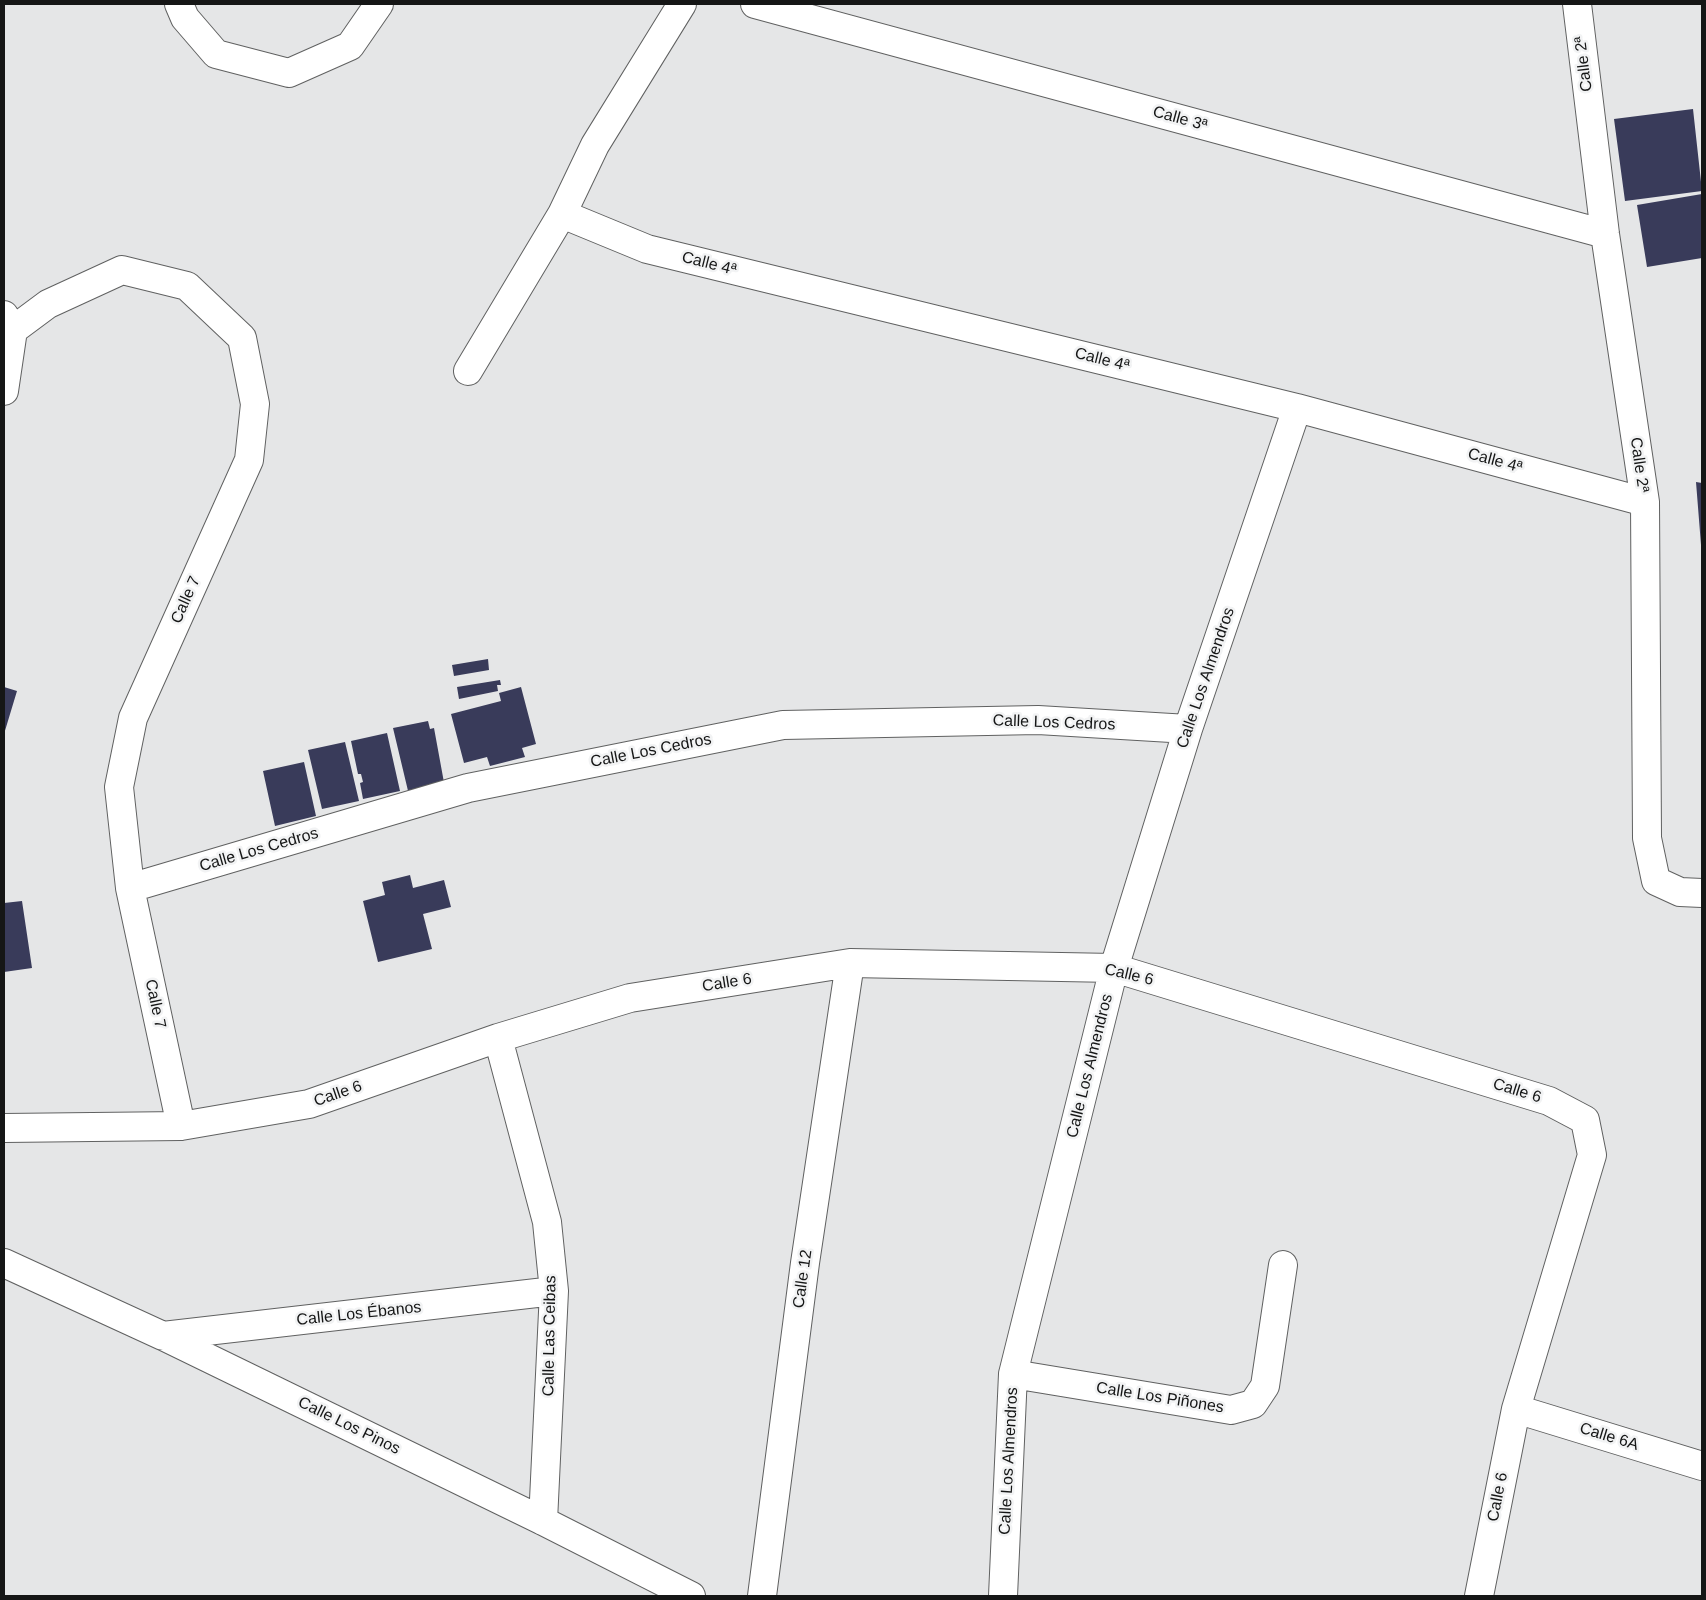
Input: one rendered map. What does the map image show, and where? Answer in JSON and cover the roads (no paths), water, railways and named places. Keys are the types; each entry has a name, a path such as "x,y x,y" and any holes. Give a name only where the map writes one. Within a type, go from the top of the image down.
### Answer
{"street":[{"path":"179,4 185,18 216,54 289,73 350,46 379,4"},
{"path":"468,371 562,214 594,145 682,4"},
{"name":"Calle 3ª","path":"755,4 1605,234"},
{"name":"Calle 2ª","path":"1577,4 1605,234 1645,502 1647,838 1656,881 1680,892 1702,893"},
{"name":"Calle 4ª","path":"562,214 647,249 1297,408 1645,502"},
{"name":"Calle 7","path":"8,322 122,270 187,286 242,338 255,404 249,460 132,718 119,787 130,888 181,1126"},
{"path":"4,391 8,322"},
{"name":"Calle Los Almendros","path":"1003,1596 1013,1374 1114,968 1188,729 1297,408"},
{"name":"Calle Los Cedros","path":"130,888 468,788 783,725 1038,720 1188,729"},
{"name":"Calle 6","path":"4,1128 181,1126 310,1104 498,1038 630,998 850,963 1114,968 1548,1101 1585,1120 1592,1155 1516,1409 1479,1596"},
{"name":"Calle 12","path":"762,1596 805,1263 850,963"},
{"name":"Calle Las Ceibas","path":"498,1038 547,1222 554,1291 543,1521"},
{"name":"Calle Los Pinos","path":"4,1263 163,1336 543,1521 692,1596"},
{"name":"Calle Los Piñones","path":"1013,1374 1231,1410 1253,1404 1265,1386 1283,1265"},
{"name":"Calle Los Ébanos","path":"163,1336 554,1291"},
{"name":"Calle 6A","path":"1516,1409 1702,1466"}]}
